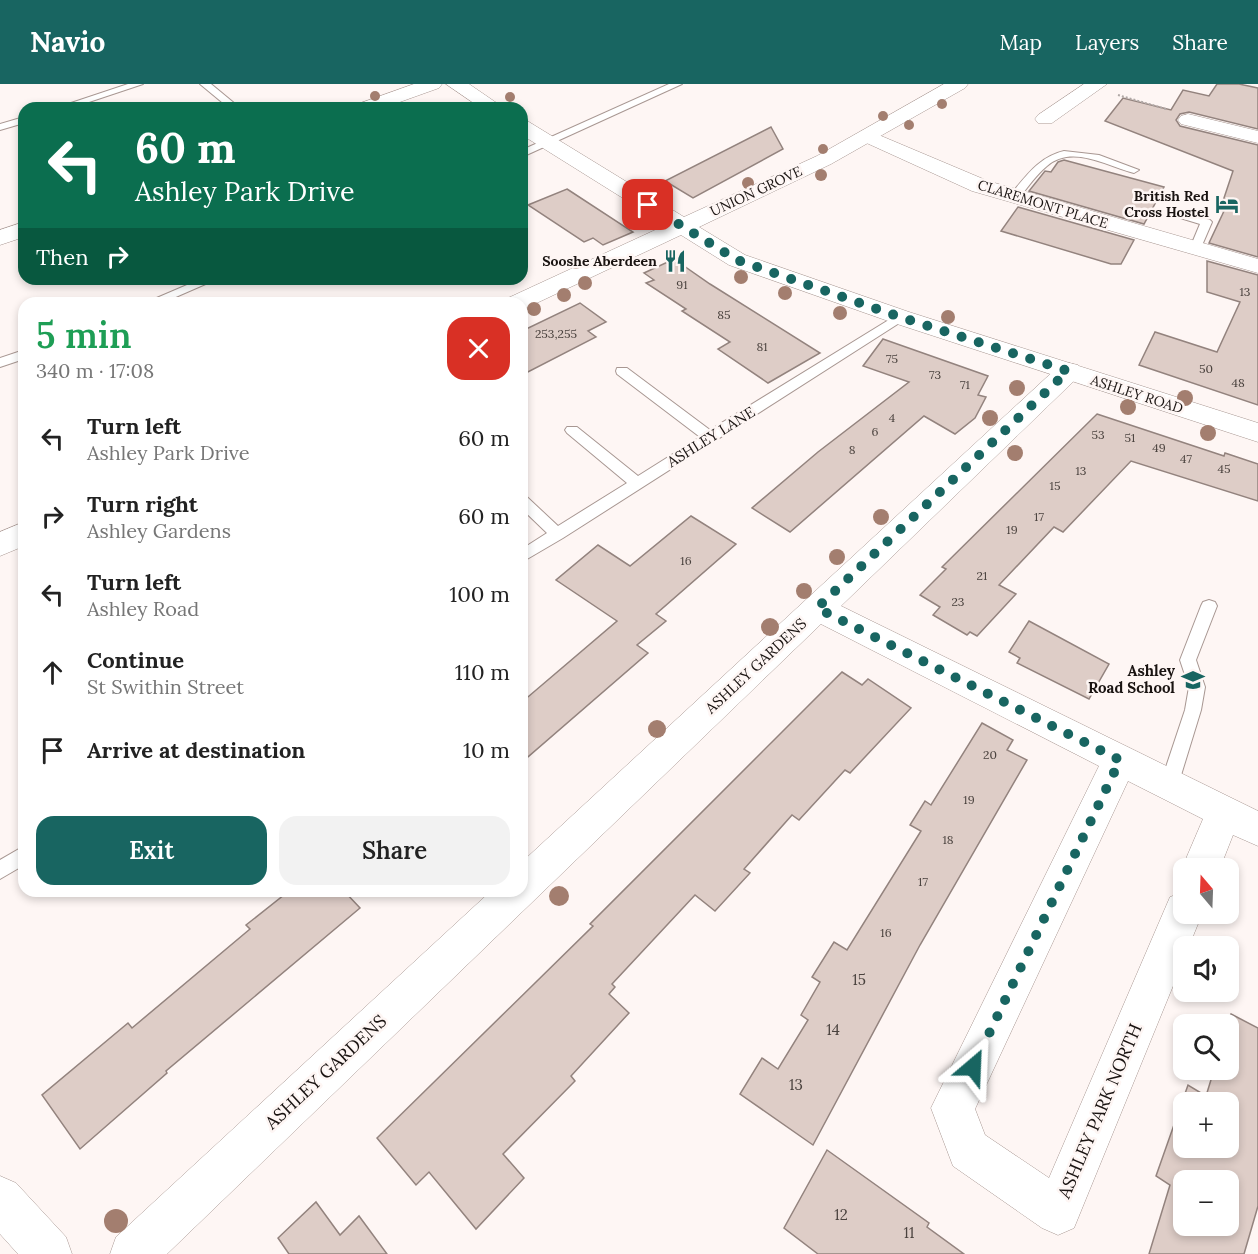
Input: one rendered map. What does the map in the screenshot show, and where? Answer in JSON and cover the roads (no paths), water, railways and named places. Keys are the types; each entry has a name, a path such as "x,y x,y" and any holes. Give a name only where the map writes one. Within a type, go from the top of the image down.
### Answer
{"street":[{"path":"382,102 432,84"},
{"path":"456,84 484,102"},
{"name":"UNION GROVE","path":"528,298 824,160 958,84"},
{"path":"1045,119 1097,84"},
{"path":"1188,120 1258,137"},
{"name":"ASHLEY ROAD","path":"528,130 737,260 900,317 1258,433"},
{"name":"CLAREMONT PLACE","path":"867,136 980,186 1258,266"},
{"path":"0,238 18,231"},
{"name":"ASHLEY GARDENS","path":"528,882 1068,371"},
{"path":"0,545 18,536"},
{"path":"817,608 1258,829"},
{"name":"ASHLEY PARK NORTH","path":"1120,760 953,1108 969,1150 1058,1212 1178,924"},
{"path":"1205,858 1224,812"},
{"name":"ASHLEY GARDENS","path":"133,1254 512,897"},
{"path":"0,1199 49,1254"}],"lane":[{"path":"81,102 138,84"},
{"path":"205,84 228,102"},
{"path":"528,152 669,85"},
{"path":"0,127 18,122"},
{"path":"1015,196 1044,164 1061,155 1083,155 1134,170"},
{"path":"1171,213 1206,222 1196,249"},
{"path":"166,297 196,285"},
{"name":"ASHLEY LANE","path":"528,552 900,317"},
{"path":"0,363 18,356"},
{"path":"622,371 710,437"},
{"path":"572,430 638,483"},
{"path":"528,506 558,534"},
{"path":"1169,785 1193,710 1197,687 1188,660 1209,606"},
{"path":"0,870 18,859"}],"place":[{"name":"British Red Cross Hostel","path":"1227,204"},
{"name":"Sooshe Aberdeen","path":"675,261"},
{"name":"Ashley Road School","path":"1193,680"}]}
